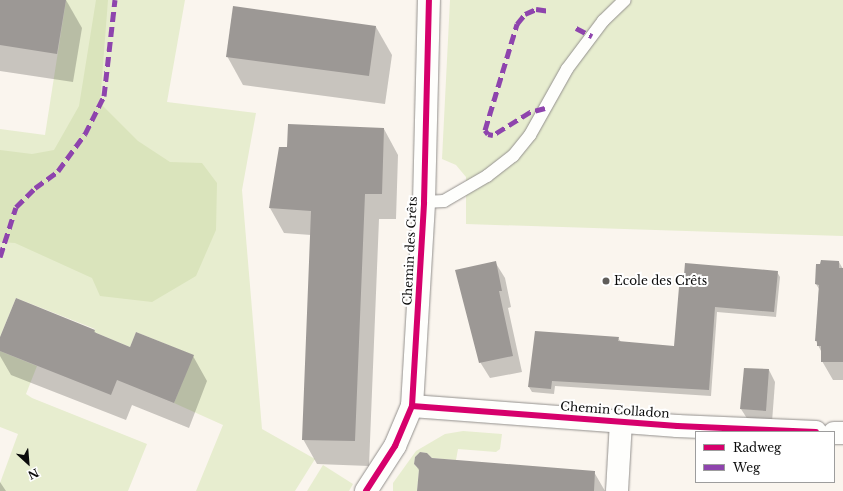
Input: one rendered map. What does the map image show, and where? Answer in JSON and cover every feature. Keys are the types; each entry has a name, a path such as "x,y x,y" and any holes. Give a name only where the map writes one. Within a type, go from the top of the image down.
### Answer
{"street":[{"name":"Chemin des Crêts","path":"366,491 395,446 412,406 424,202 429,0"},
{"name":"Chemin Colladon","path":"412,406 621,421 798,431"},
{"path":"617,491 621,421"}],"lane":[{"path":"424,202 444,201 488,176 513,156 530,135 567,69 604,21 625,0"}],"green space":[{"path":"66,0 185,0 167,102 256,113 242,190 262,429 315,459 295,491 196,491 223,425 174,403 193,355 136,332 130,347 94,332 95,329 16,298 0,337 0,129 45,135"},
{"path":"96,0 108,0 100,103 138,141 170,162 202,163 217,183 216,230 196,276 152,302 100,296 92,278 15,243 0,242 0,150 32,154 54,150 79,106"},
{"path":"450,0 843,0 843,236 466,224 466,177 456,165 442,159"},
{"path":"0,351 37,366 26,394 32,398 147,444 128,491 0,491 0,483 18,434 0,427"},
{"path":"463,431 502,434 500,449 496,452 458,449 456,460 432,458 427,453 420,452 415,457 414,464 419,469 417,491 393,491 393,483 416,451 445,434"},
{"path":"323,465 353,484 349,491 307,491"}],"building":[{"path":"0,0 66,0 57,54 0,45"},
{"path":"233,6 376,26 369,76 226,57"},
{"path":"288,124 384,128 382,194 365,194 355,441 302,440 311,211 269,208 279,147 287,147"},
{"path":"821,260 839,261 839,268 843,268 843,362 821,362 821,346 817,346 817,341 815,341 819,285 815,284 816,264 820,264"},
{"path":"496,261 502,291 499,291 513,356 479,363 455,270"},
{"path":"685,263 778,271 774,312 715,307 709,390 552,381 551,389 528,387 535,331 619,337 618,341 674,346 679,287 683,287"},
{"path":"16,298 95,330 94,332 130,347 136,332 194,355 174,403 117,380 111,395 0,351 0,337"},
{"path":"744,368 769,369 766,411 740,409"},
{"path":"420,452 427,453 432,458 595,471 594,491 417,491 419,469 414,464 415,457"}],"marked path":[{"path":"0,257 16,207 35,188 58,171 85,134 104,96 115,0"},
{"path":"545,108 530,112 493,135 488,134 485,130 517,24 525,14 536,9 550,11"},
{"path":"576,28 592,36"}],"cycle path":[{"path":"366,491 395,446 412,406 424,202 429,0"},
{"path":"412,406 677,426 793,431"}],"place":[{"name":"Ecole des Crêts","path":"606,281"}]}
